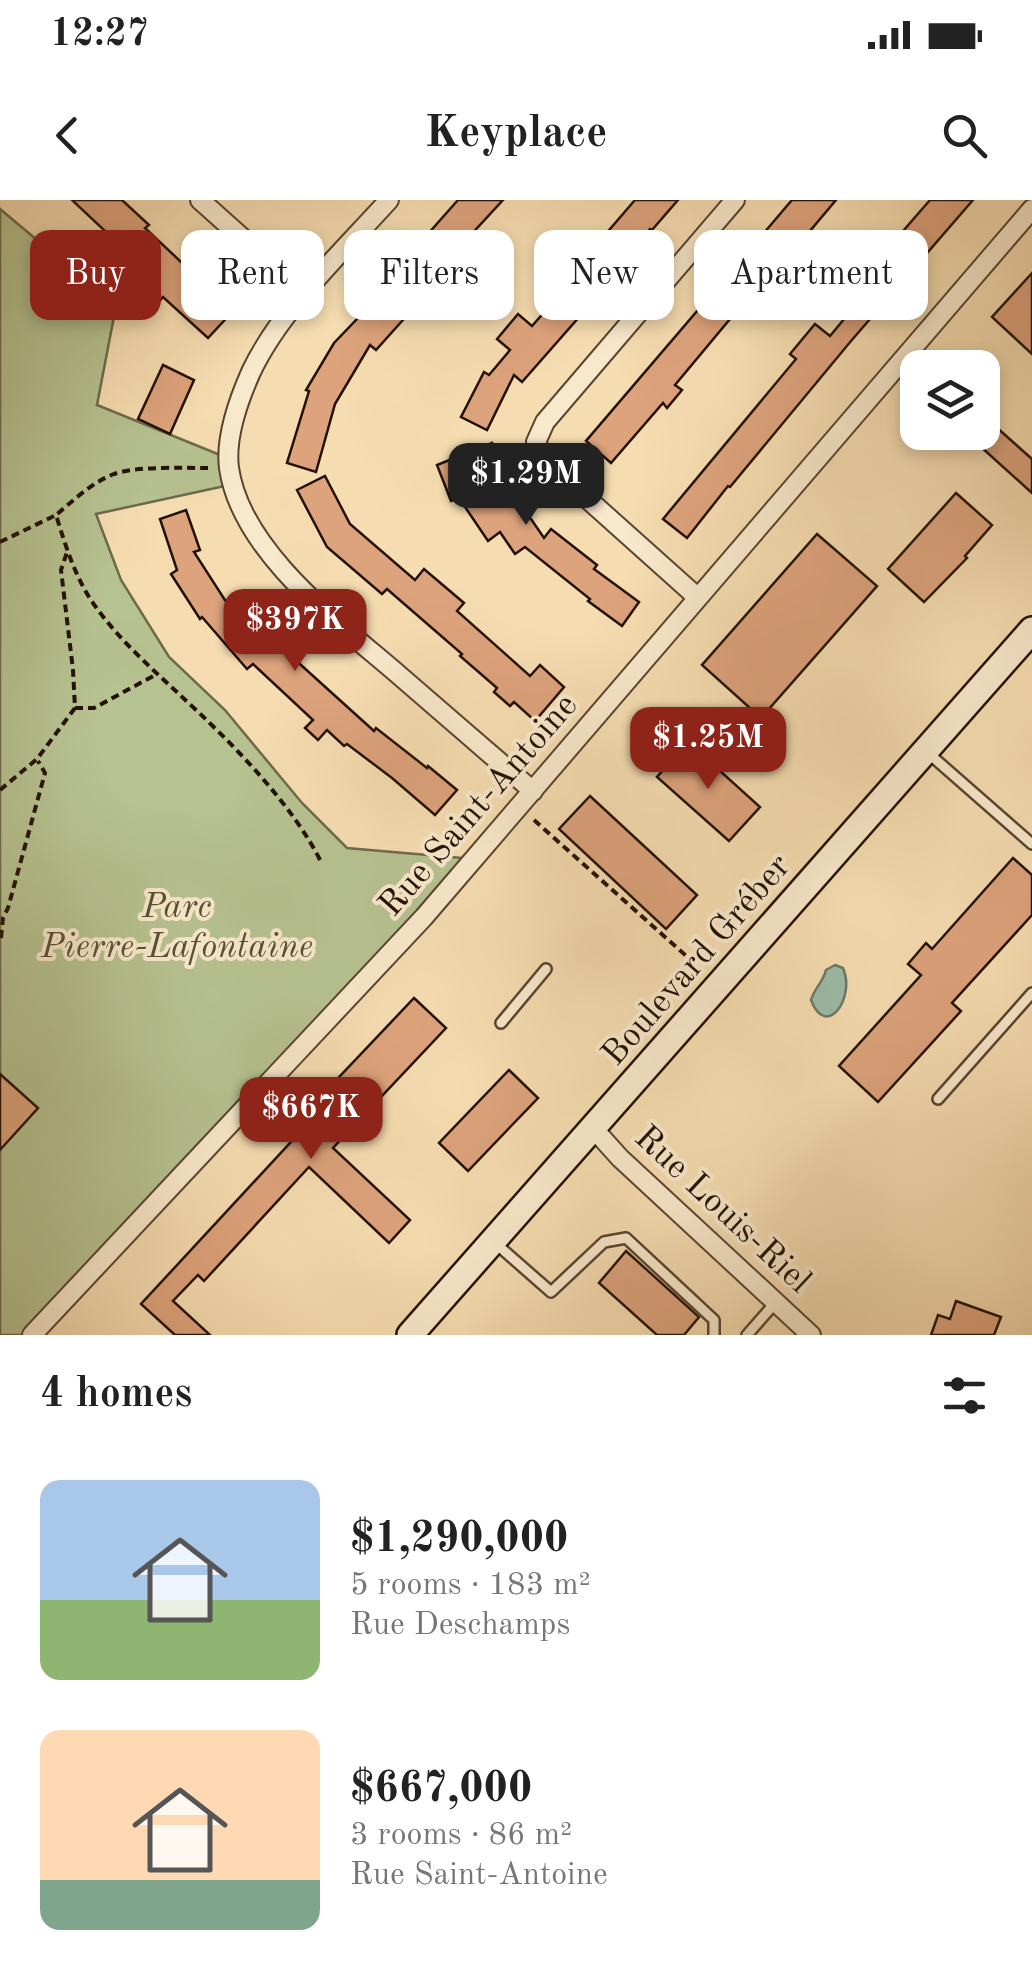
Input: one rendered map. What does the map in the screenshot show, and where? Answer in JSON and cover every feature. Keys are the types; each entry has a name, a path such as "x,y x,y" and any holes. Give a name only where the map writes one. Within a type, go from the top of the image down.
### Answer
{"main road":[{"name":"Boulevard Gréber","path":"410,1335 1032,630"}],"street":[{"path":"200,200 234,230"},
{"path":"324,273 389,200"},
{"path":"697,597 544,460 536,442 545,422 736,200"},
{"name":"Rue Saint-Antoine","path":"32,1335 400,943 1032,208"},
{"path":"284,320 250,375 235,418 230,468 243,511 280,566 320,606 532,791"},
{"name":"Rue Louis-Riel","path":"594,1128 620,1158 811,1335"}],"lane":[{"path":"925,751 1032,844"},
{"path":"501,1022 546,969"},
{"path":"938,1099 1032,994"},
{"path":"493,1241 551,1292 604,1242 626,1238 702,1306 714,1320 714,1335"},
{"path":"747,1335 776,1302"}],"path":[{"path":"0,542 56,515 90,487 117,473 230,468"},
{"path":"56,515 67,551 91,600 124,640 258,775 312,844 322,864"},
{"path":"0,790 37,759 75,708 60,570 67,551"},
{"path":"75,708 94,708 157,674"},
{"path":"0,938 44,773 37,759"},
{"path":"520,806 718,985"}],"green space":[{"name":"Parc Pierre-Lafontaine","path":"0,209 30,234 30,320 113,320 97,405 230,459 234,484 96,514 121,580 169,657 225,710 302,803 347,848 474,859 32,1335 0,1335"}],"shaded area":[{"path":"835,965 843,968 846,991 838,1010 824,1016 811,1000 826,970"}],"building":[{"path":"72,200 122,200 149,225 147,230 104,230"},
{"path":"458,200 503,200 475,230 431,230"},
{"path":"635,200 678,200 652,230 609,230"},
{"path":"792,200 836,200 811,230 766,230"},
{"path":"930,200 973,200 928,252 928,230 904,230"},
{"path":"161,243 181,262 181,313 163,297 161,299"},
{"path":"1032,273 1032,354 992,317"},
{"path":"518,314 532,326 537,320 577,320 522,382 514,375 487,430 461,417 484,372 489,375 510,350 497,339"},
{"path":"694,315 694,320 729,320 675,385 682,390 667,408 663,403 611,463 586,441"},
{"path":"188,320 225,320 208,338"},
{"path":"356,320 403,320 376,350 370,345 335,404 316,472 287,463 309,391 306,390 334,343"},
{"path":"843,320 869,320 687,538 663,519 796,359 790,354 815,324 830,336"},
{"path":"163,365 194,380 170,434 138,419"},
{"path":"1000,430 1032,459 1032,493 984,450 1000,450"},
{"path":"492,443 509,487 544,538 551,529 597,565 594,569 639,602 622,626 525,547 515,554 500,532 488,541 459,498 451,501 437,465"},
{"path":"325,476 350,524 415,580 424,569 464,603 457,611 530,676 540,665 564,687 535,721 514,702 510,706 494,692 497,688 462,654 387,589 382,594 327,547 297,490"},
{"path":"956,493 992,525 967,558 924,602 888,569"},
{"path":"186,510 200,550 194,552 230,608 234,605 275,651 280,646 374,731 376,728 457,790 435,815 327,730 318,740 305,728 313,720 253,664 247,669 200,619 171,574 177,570 160,519"},
{"path":"817,534 877,586 761,718 702,665"},
{"path":"688,742 760,807 729,841 657,777"},
{"path":"590,796 697,895 666,929 559,829"},
{"path":"1013,858 1032,875 1032,915 952,1003 961,1011 878,1102 839,1066 921,975 908,964 926,943 932,949"},
{"path":"414,998 446,1028 333,1148 410,1220 389,1243 309,1167 204,1281 198,1275 173,1301 210,1335 175,1335 141,1304 313,1118 306,1112"},
{"path":"509,1070 538,1098 468,1171 439,1143"},
{"path":"0,1074 38,1108 0,1150"},
{"path":"626,1251 699,1317 684,1335 657,1335 599,1283"},
{"path":"956,1301 1001,1317 994,1335 931,1335 938,1315 950,1319"}]}
